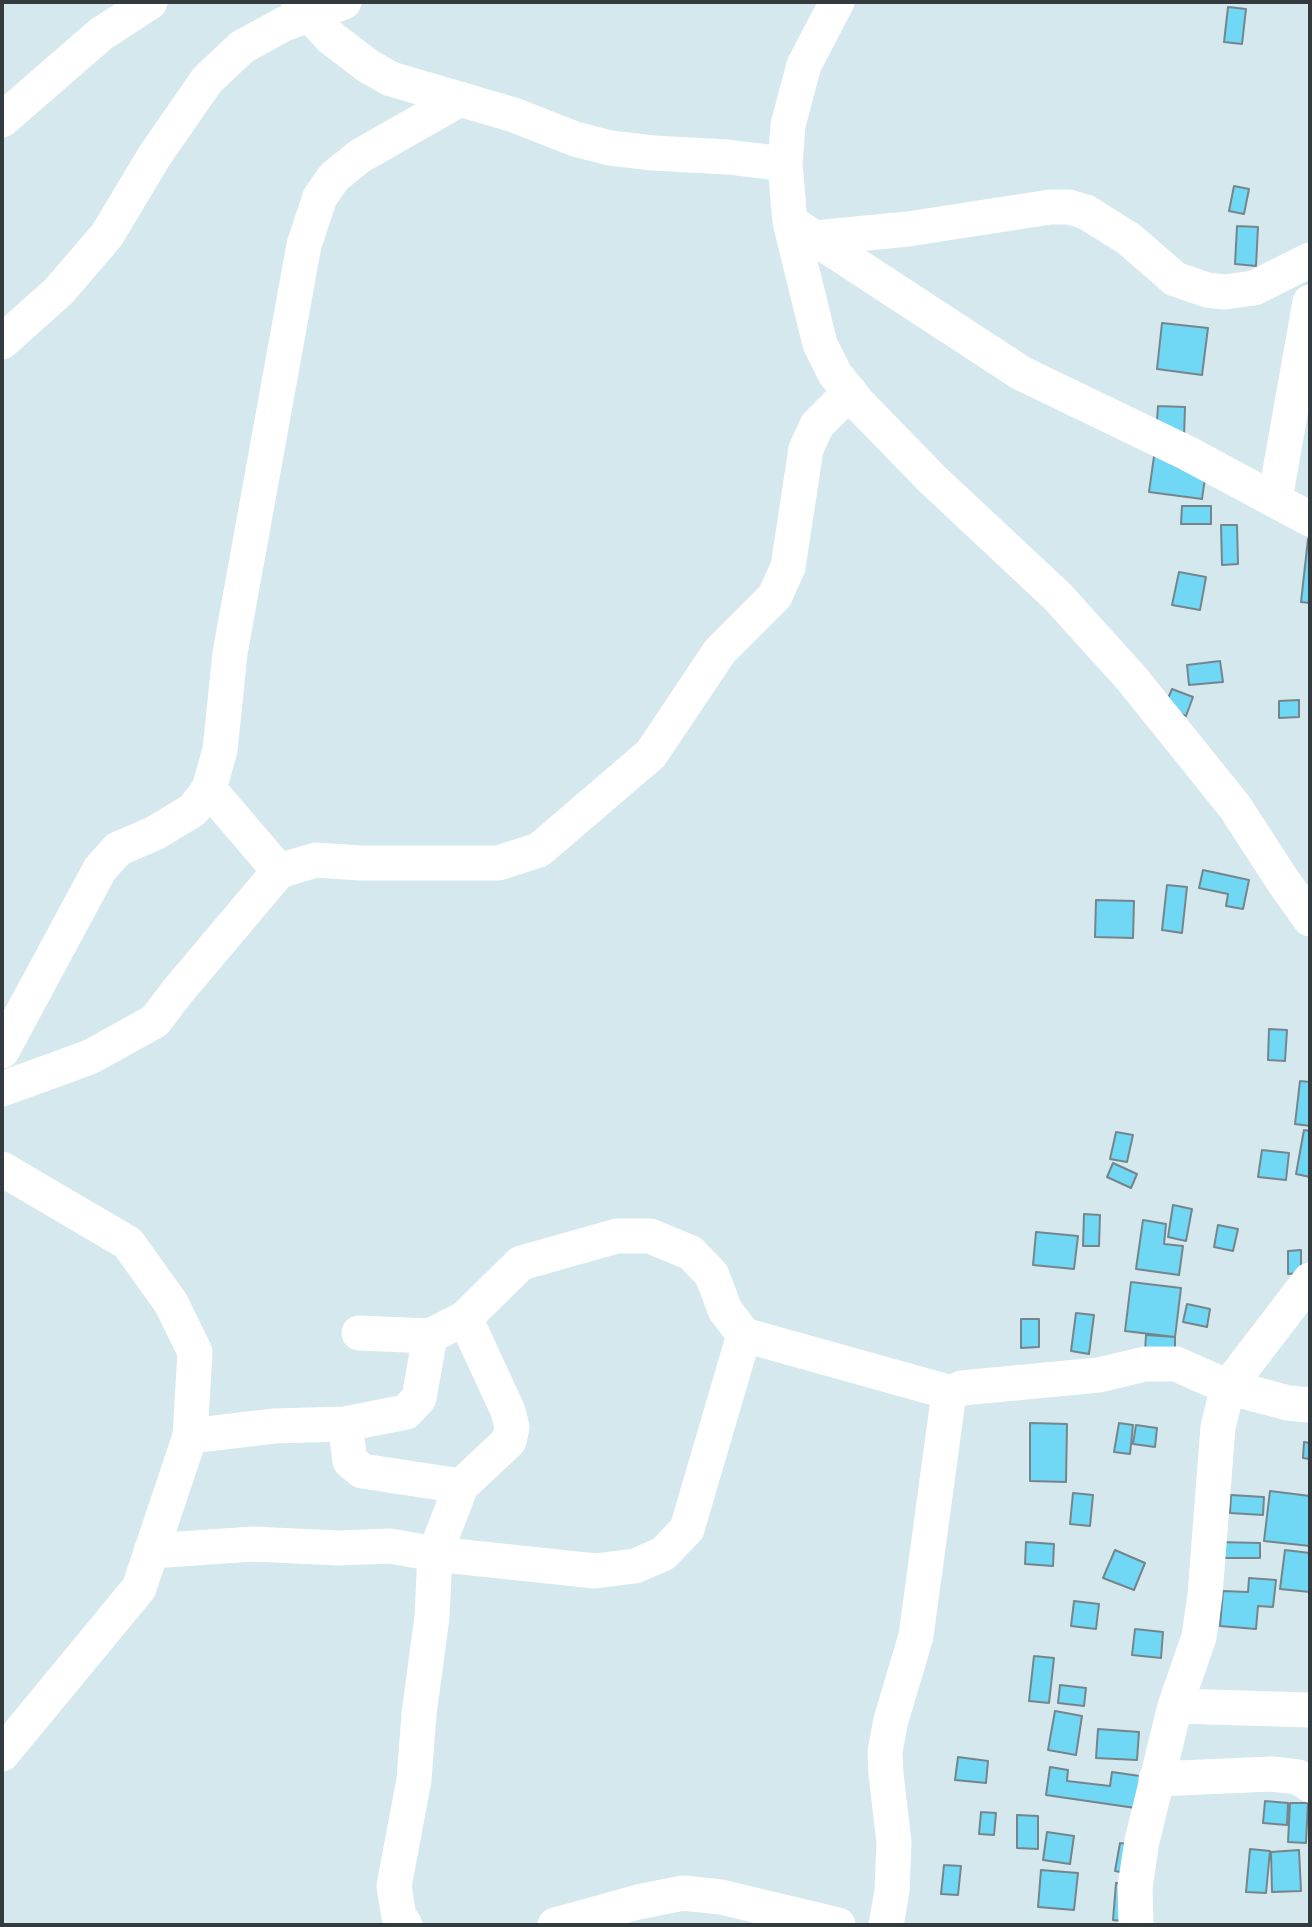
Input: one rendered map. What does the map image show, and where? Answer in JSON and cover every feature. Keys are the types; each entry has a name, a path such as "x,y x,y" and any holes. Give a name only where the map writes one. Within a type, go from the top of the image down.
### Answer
{"street":[{"path":"2,120 101,34 150,2"},
{"path":"2,342 60,290 107,235 155,155 207,80 242,47 284,24 304,8 344,2"},
{"path":"836,2 804,65 788,125 785,164 802,230 820,344 835,374 932,479 1058,597 1132,679 1235,807 1310,919"},
{"path":"304,8 330,37 368,66 391,79 514,115 575,139 610,148 785,164"},
{"path":"2,1051 100,869 118,849 193,810 209,789 220,750 230,653 304,245 320,197 334,177 360,156 460,99"},
{"path":"802,230 908,229 1050,207 1069,207 1086,212 1129,239 1175,279 1207,290 1225,292 1254,288 1310,260"},
{"path":"802,230 1021,373 1187,453 1310,519"},
{"path":"1275,499 1310,302"},
{"path":"2,1089 90,1057 155,1021 279,871 316,860 360,863 498,863 539,850 650,754 720,650 775,596 788,567 806,449 817,425 850,392"},
{"path":"209,789 279,871"},
{"path":"2,1169 128,1243 171,1303 195,1352 190,1436 139,1588 2,1754"},
{"path":"359,1333 430,1336 465,1318 521,1263 618,1236 650,1236 691,1253 712,1275 725,1310 744,1335 952,1392 962,1388 1099,1376 1145,1364 1176,1364 1228,1387 1288,1403 1310,1405"},
{"path":"1136,1925 1135,1887 1142,1840 1175,1706 1199,1637 1205,1595 1218,1427 1228,1387 1310,1280"},
{"path":"405,1925 399,1917 394,1886 414,1780 419,1714 432,1617 435,1554 461,1486 509,1441 512,1427 508,1411 465,1318"},
{"path":"151,1551 253,1544 338,1548 390,1546 435,1554 595,1571 635,1566 663,1554 687,1529 744,1335"},
{"path":"190,1436 274,1426 345,1424 406,1412 419,1398 430,1336"},
{"path":"886,1925 892,1891 894,1842 885,1751 891,1720 916,1636 948,1400 952,1392"},
{"path":"345,1424 349,1461 362,1471 461,1486"},
{"path":"1175,1706 1310,1710"},
{"path":"1156,1779 1272,1774 1298,1777 1310,1785"},
{"path":"555,1925 638,1902 683,1893 721,1897 838,1925"}],"building":[{"path":"1228,7 1246,9 1242,44 1224,42"},
{"path":"1234,186 1249,189 1244,214 1229,211"},
{"path":"1237,226 1258,227 1256,266 1235,264"},
{"path":"1162,323 1208,328 1202,375 1157,369"},
{"path":"1158,406 1185,407 1184,437 1156,436"},
{"path":"1156,442 1209,450 1202,499 1149,492"},
{"path":"1182,506 1211,506 1211,524 1181,524"},
{"path":"1221,525 1237,525 1238,564 1222,565"},
{"path":"1308,539 1310,540 1310,603 1301,602"},
{"path":"1179,572 1206,577 1200,610 1172,605"},
{"path":"1220,661 1223,682 1189,685 1187,665"},
{"path":"1172,689 1193,697 1186,716 1164,708"},
{"path":"1299,700 1299,717 1279,718 1279,701"},
{"path":"1203,870 1249,880 1243,909 1226,906 1228,894 1199,888"},
{"path":"1167,885 1187,887 1182,933 1162,930"},
{"path":"1096,900 1134,901 1133,938 1095,937"},
{"path":"1269,1029 1287,1030 1285,1061 1268,1060"},
{"path":"1300,1081 1310,1082 1310,1126 1295,1124"},
{"path":"1304,1130 1310,1131 1310,1177 1296,1174"},
{"path":"1116,1132 1133,1135 1127,1162 1110,1159"},
{"path":"1262,1150 1289,1153 1286,1180 1258,1177"},
{"path":"1113,1163 1137,1174 1131,1188 1107,1177"},
{"path":"1173,1205 1192,1209 1186,1241 1168,1237"},
{"path":"1084,1214 1100,1215 1099,1246 1083,1246"},
{"path":"1143,1220 1166,1224 1164,1244 1183,1246 1179,1275 1136,1269"},
{"path":"1218,1225 1238,1229 1233,1251 1214,1247"},
{"path":"1036,1232 1078,1236 1074,1269 1033,1265"},
{"path":"1301,1250 1301,1273 1288,1274 1288,1251"},
{"path":"1131,1282 1181,1288 1175,1337 1125,1331"},
{"path":"1187,1304 1210,1309 1207,1327 1183,1322"},
{"path":"1076,1313 1094,1315 1089,1354 1071,1351"},
{"path":"1021,1319 1039,1319 1039,1347 1021,1348"},
{"path":"1146,1335 1175,1337 1175,1352 1145,1351"},
{"path":"1030,1423 1067,1424 1066,1482 1030,1481"},
{"path":"1119,1423 1133,1425 1130,1454 1114,1452"},
{"path":"1136,1425 1157,1428 1155,1447 1133,1444"},
{"path":"1304,1442 1310,1443 1310,1459 1303,1458"},
{"path":"1270,1491 1310,1496 1310,1546 1264,1541"},
{"path":"1073,1493 1093,1495 1090,1526 1070,1524"},
{"path":"1231,1495 1264,1497 1263,1515 1230,1513"},
{"path":"1026,1542 1054,1544 1053,1566 1025,1564"},
{"path":"1217,1542 1260,1543 1260,1558 1216,1558"},
{"path":"1115,1550 1145,1563 1134,1590 1103,1578"},
{"path":"1285,1550 1310,1553 1310,1592 1280,1589"},
{"path":"1249,1578 1276,1580 1273,1607 1258,1606 1256,1629 1220,1626 1223,1591 1248,1592"},
{"path":"1074,1601 1099,1604 1096,1629 1071,1626"},
{"path":"1135,1629 1163,1632 1161,1658 1132,1655"},
{"path":"1034,1656 1054,1658 1049,1703 1029,1701"},
{"path":"1060,1685 1086,1688 1084,1706 1058,1703"},
{"path":"1055,1711 1082,1716 1076,1755 1048,1750"},
{"path":"1098,1729 1139,1732 1137,1760 1096,1758"},
{"path":"958,1757 988,1761 986,1783 955,1780"},
{"path":"1050,1767 1068,1770 1067,1781 1110,1786 1112,1772 1147,1777 1142,1809 1046,1795"},
{"path":"1265,1801 1288,1803 1287,1825 1263,1823"},
{"path":"1290,1803 1308,1803 1306,1843 1288,1842"},
{"path":"981,1812 996,1813 994,1835 979,1834"},
{"path":"1017,1815 1038,1816 1038,1849 1017,1848"},
{"path":"1047,1832 1074,1836 1070,1864 1043,1860"},
{"path":"1120,1843 1141,1846 1136,1875 1115,1871"},
{"path":"1250,1849 1270,1851 1266,1893 1246,1892"},
{"path":"1299,1850 1301,1891 1272,1892 1271,1852"},
{"path":"944,1865 961,1866 958,1895 941,1894"},
{"path":"1041,1870 1078,1873 1074,1910 1038,1907"},
{"path":"1116,1883 1137,1885 1133,1922 1113,1920"}]}
